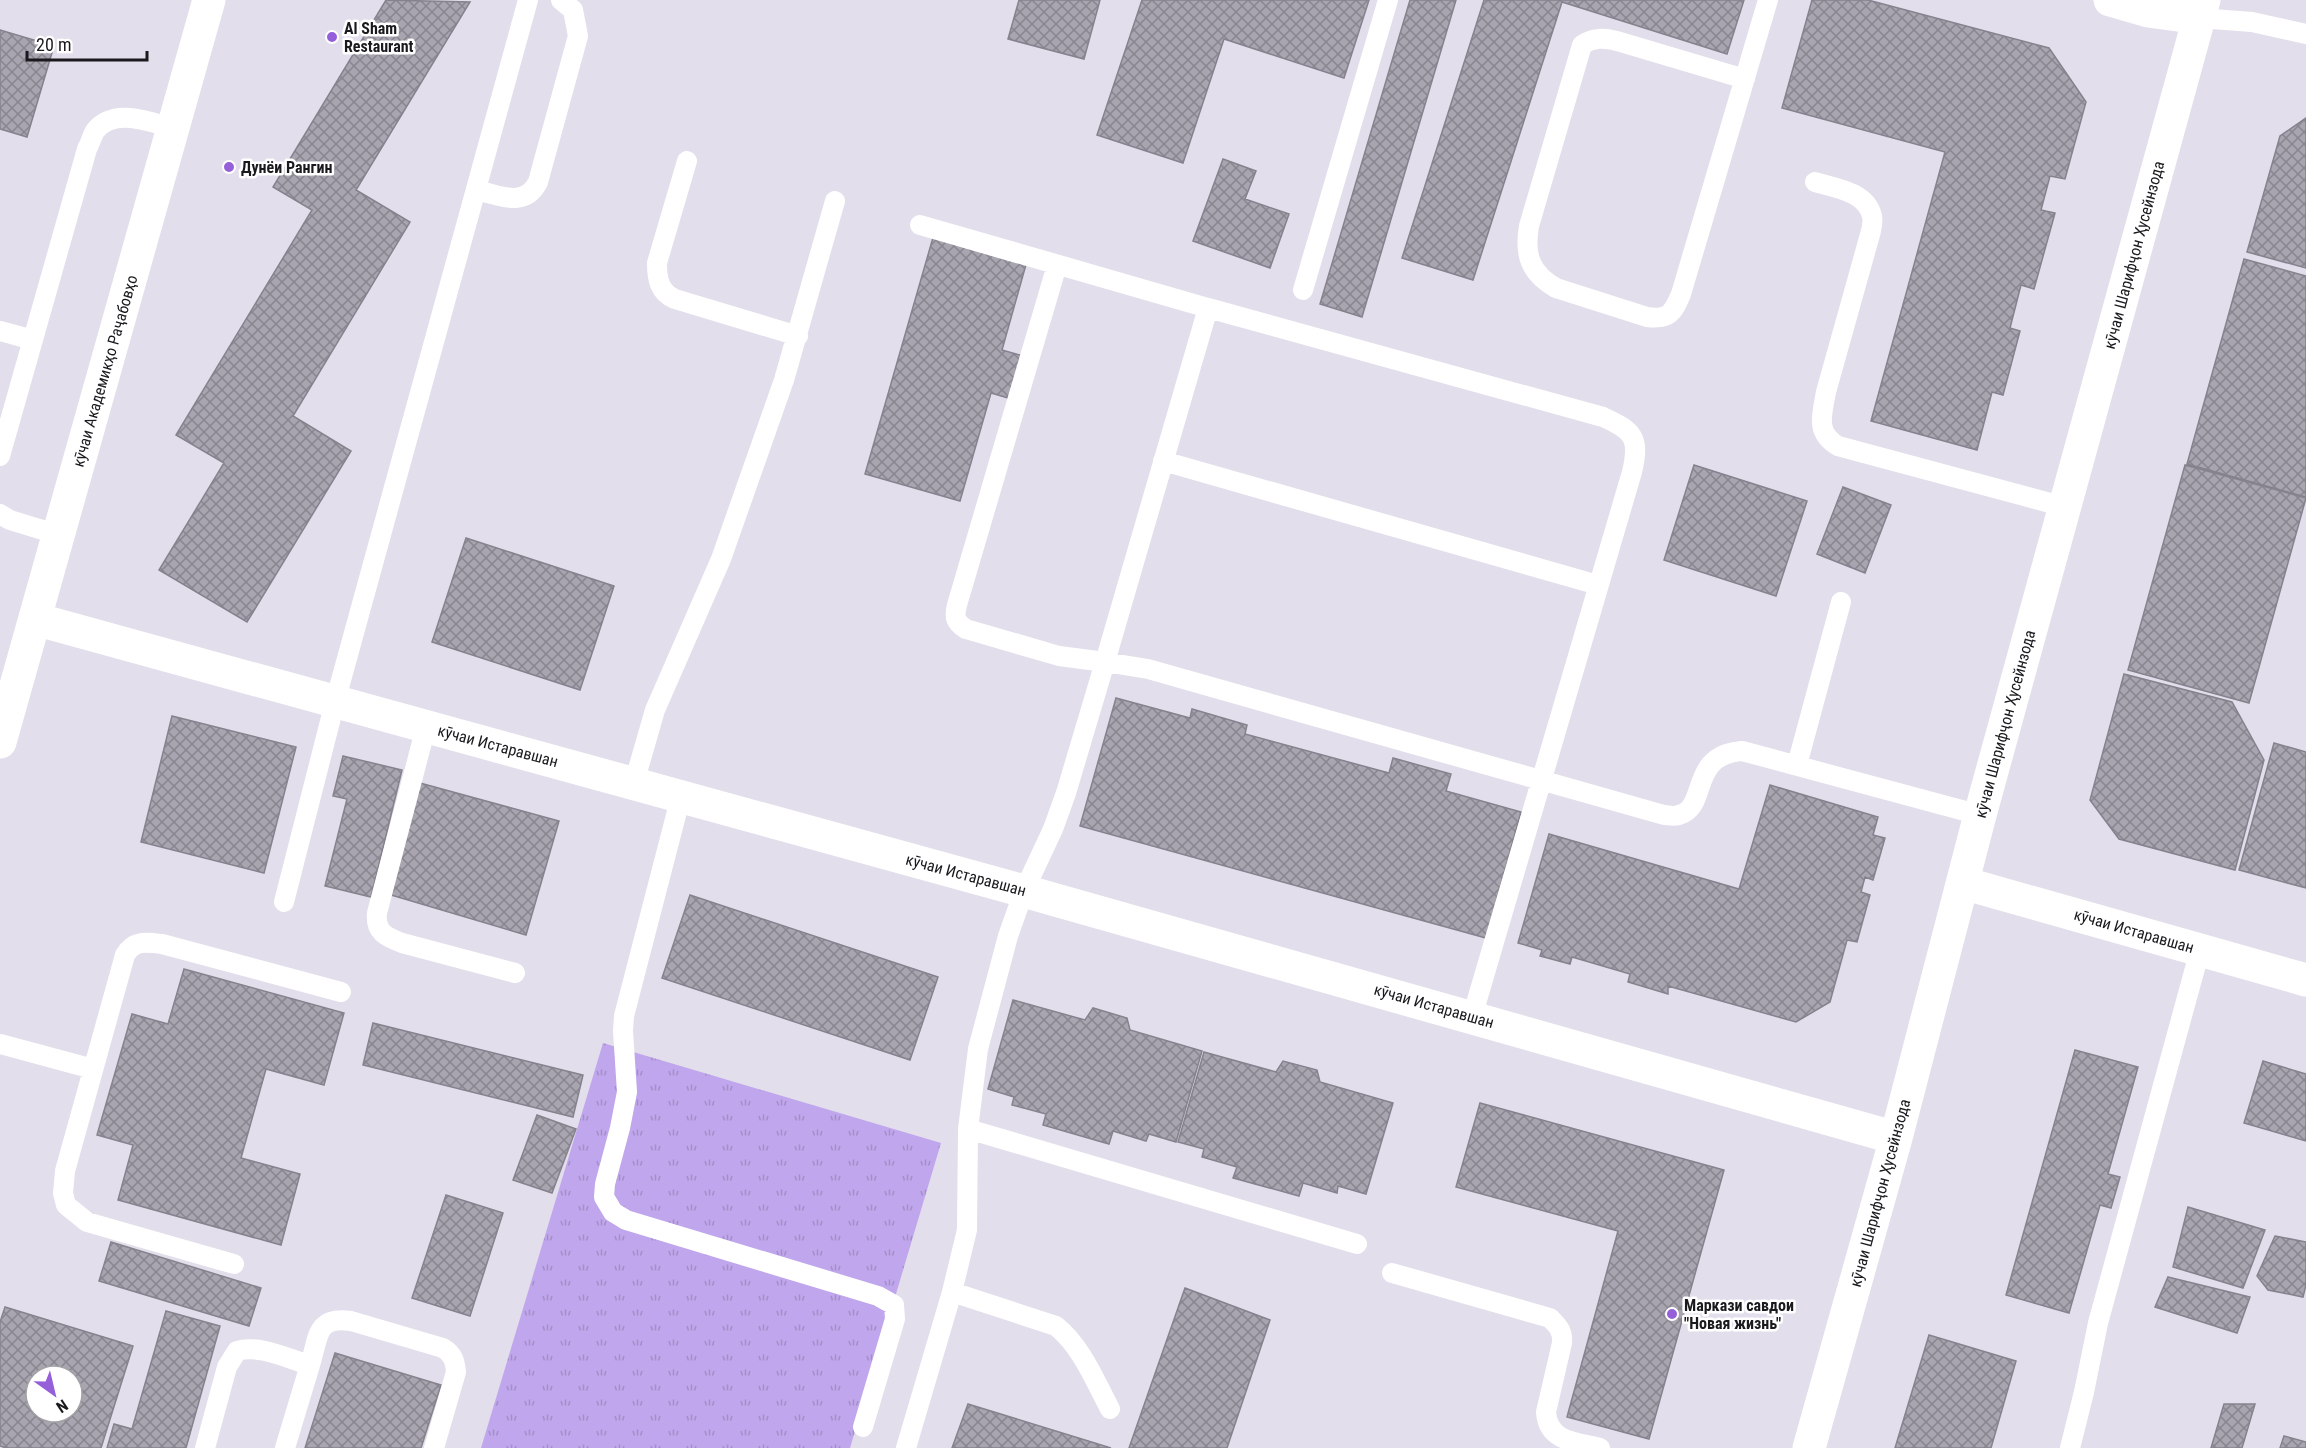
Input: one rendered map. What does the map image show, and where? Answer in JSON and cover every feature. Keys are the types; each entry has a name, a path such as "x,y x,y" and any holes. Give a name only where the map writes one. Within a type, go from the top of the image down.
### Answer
{"street":[{"name":"кӯчаи Академикҳо Раҷабовҳо","path":"0,739 209,0"},
{"path":"2110,0 2148,11 2201,9"},
{"name":"кӯчаи Шарифҷон Ҳусейнзода","path":"1809,1448 1896,1138 1980,815 2201,9"},
{"name":"кӯчаи Истаравшан","path":"34,619 1024,891 1896,1138"},
{"name":"кӯчаи Истаравшан","path":"1963,882 2306,980"}],"lane":[{"path":"284,902 336,702 528,0"},
{"path":"477,190 506,197 523,198 533,192 538,182 578,36 573,10 561,0"},
{"path":"1303,290 1388,0"},
{"path":"1744,79 1617,40 1601,38 1590,40 1582,45 1535,204 1526,244 1529,259 1545,282 1556,288 1647,317 1659,318 1668,315 1675,308 1768,0"},
{"path":"2201,9 2306,34"},
{"path":"0,456 87,149 95,132 106,122 120,118 133,118 173,128"},
{"path":"687,161 657,263 657,276 661,288 666,295 675,299 798,336"},
{"path":"1815,182 1853,193 1865,204 1872,216 1871,231 1826,392 1822,429 1828,440 1839,446 2065,507"},
{"path":"634,783 655,710 721,559 798,336 835,201"},
{"path":"920,225 1208,308 1603,417 1632,433 1636,456 1472,1017"},
{"path":"1057,265 954,616 958,624 966,629 1059,656 1148,669 1664,815 1678,816 1687,810 1694,802 1707,768 1715,759 1727,752 1742,751 1980,815"},
{"path":"906,1448 952,1292 967,1230 968,1129 978,1049 999,966 1024,891 1053,830 1066,793 1208,308"},
{"path":"0,331 33,340"},
{"path":"1162,461 1598,585"},
{"path":"0,514 10,520 59,535"},
{"path":"1797,765 1841,602"},
{"path":"426,726 377,913 376,922 379,931 388,938 402,943 515,973"},
{"path":"681,796 624,1016 627,1092 605,1184 604,1197 613,1212 626,1220 878,1296 894,1305 895,1319 862,1427"},
{"path":"234,1264 87,1222 66,1205 63,1192 65,1171 125,954 136,943 162,944 340,992"},
{"path":"2070,1448 2098,1323 2200,950"},
{"path":"0,1044 93,1070"},
{"path":"968,1129 1357,1244"},
{"path":"1392,1273 1550,1318 1559,1326 1563,1336 1546,1421 1551,1431 1558,1437 1600,1448"},
{"path":"952,1292 1056,1326 1077,1348 1110,1410"},
{"path":"285,1448 322,1326 327,1321 336,1318 443,1348 450,1352 455,1361 456,1372 434,1448"},
{"path":"205,1448 227,1367 237,1351 245,1348 258,1350 310,1365"}],"green space":[{"path":"603,1043 941,1143 850,1448 481,1448"}],"building":[{"path":"386,0 470,2 356,190 410,222 293,416 351,451 247,622 159,570 224,463 176,435 312,210 273,187"},
{"path":"1019,0 1100,0 1084,59 1008,39"},
{"path":"1142,0 1369,0 1344,78 1224,39 1183,163 1097,135"},
{"path":"1410,0 1456,0 1362,317 1320,304"},
{"path":"1484,0 1744,0 1727,54 1562,2 1473,280 1402,258"},
{"path":"1812,0 1868,0 2049,48 2086,102 2065,179 2050,176 2041,210 2055,213 2034,289 2021,285 2010,328 2020,331 2003,395 1992,392 1977,450 1871,421 1945,152 1782,108"},
{"path":"0,30 54,46 27,137 0,129"},
{"path":"2306,118 2306,268 2247,252 2280,136"},
{"path":"1223,159 1256,171 1245,199 1289,214 1270,268 1193,241"},
{"path":"934,234 1027,261 1002,350 1027,357 1015,400 991,393 960,501 865,474"},
{"path":"2244,259 2306,276 2306,497 2187,464"},
{"path":"1694,465 1807,501 1776,596 1664,560"},
{"path":"2185,465 2306,498 2249,703 2128,670"},
{"path":"1843,487 1891,505 1865,573 1817,554"},
{"path":"466,538 614,586 580,690 432,642"},
{"path":"2124,674 2232,702 2264,760 2235,870 2119,839 2090,800"},
{"path":"1116,698 1190,718 1192,709 1247,725 1245,734 1389,773 1393,758 1451,774 1446,791 1521,812 1486,938 1080,826"},
{"path":"172,716 296,747 264,873 141,842"},
{"path":"2274,743 2306,752 2306,888 2239,870"},
{"path":"343,756 402,770 371,897 325,886 347,799 333,796"},
{"path":"420,783 559,821 526,935 391,895"},
{"path":"1770,785 1878,817 1873,835 1885,838 1873,880 1865,877 1861,892 1870,895 1857,942 1847,940 1830,1002 1796,1022 1668,986 1668,994 1628,982 1630,974 1572,957 1570,964 1540,956 1542,950 1518,943 1549,834 1739,889"},
{"path":"690,895 938,977 910,1060 662,978"},
{"path":"184,969 344,1013 324,1085 266,1069 241,1158 300,1174 281,1245 118,1200 133,1145 97,1135 132,1014 168,1024"},
{"path":"1013,1000 1085,1020 1093,1008 1127,1018 1130,1030 1202,1051 1176,1142 1149,1134 1146,1141 1113,1131 1109,1144 1043,1125 1046,1114 1012,1105 1014,1097 988,1089"},
{"path":"373,1023 583,1075 573,1117 363,1065"},
{"path":"2075,1050 2138,1067 2108,1174 2120,1177 2111,1208 2100,1205 2069,1313 2006,1295"},
{"path":"1204,1052 1276,1072 1283,1061 1317,1070 1320,1082 1393,1103 1366,1194 1338,1186 1337,1193 1303,1183 1299,1196 1233,1178 1237,1167 1202,1157 1204,1149 1178,1142"},
{"path":"2263,1061 2306,1074 2306,1141 2244,1123"},
{"path":"1480,1103 1724,1170 1649,1439 1567,1417 1618,1231 1456,1187"},
{"path":"537,1115 576,1129 552,1193 513,1180"},
{"path":"446,1195 503,1213 470,1316 412,1298"},
{"path":"2188,1207 2265,1230 2243,1288 2173,1267"},
{"path":"2275,1236 2306,1242 2306,1285 2303,1297 2268,1290 2257,1276"},
{"path":"111,1242 261,1288 249,1326 99,1281"},
{"path":"2168,1277 2250,1297 2237,1333 2155,1307"},
{"path":"1185,1288 1270,1320 1227,1448 1129,1448"},
{"path":"5,1307 133,1346 101,1448 6,1448 0,1446 0,1322"},
{"path":"166,1311 220,1326 186,1448 107,1448 114,1424 132,1429"},
{"path":"1929,1335 2016,1361 1991,1448 1895,1448"},
{"path":"335,1353 441,1385 421,1448 305,1448"},
{"path":"968,1404 1111,1448 952,1448"},
{"path":"2224,1404 2255,1404 2242,1448 2211,1448"},
{"path":"2284,1436 2306,1442 2306,1448 2280,1448"}],"place":[{"name":"Al Sham Restaurant","path":"332,37"},
{"name":"Дунёи Рангин","path":"229,167"},
{"name":"Маркази савдои \"Новая жизнь\"","path":"1672,1314"}]}
